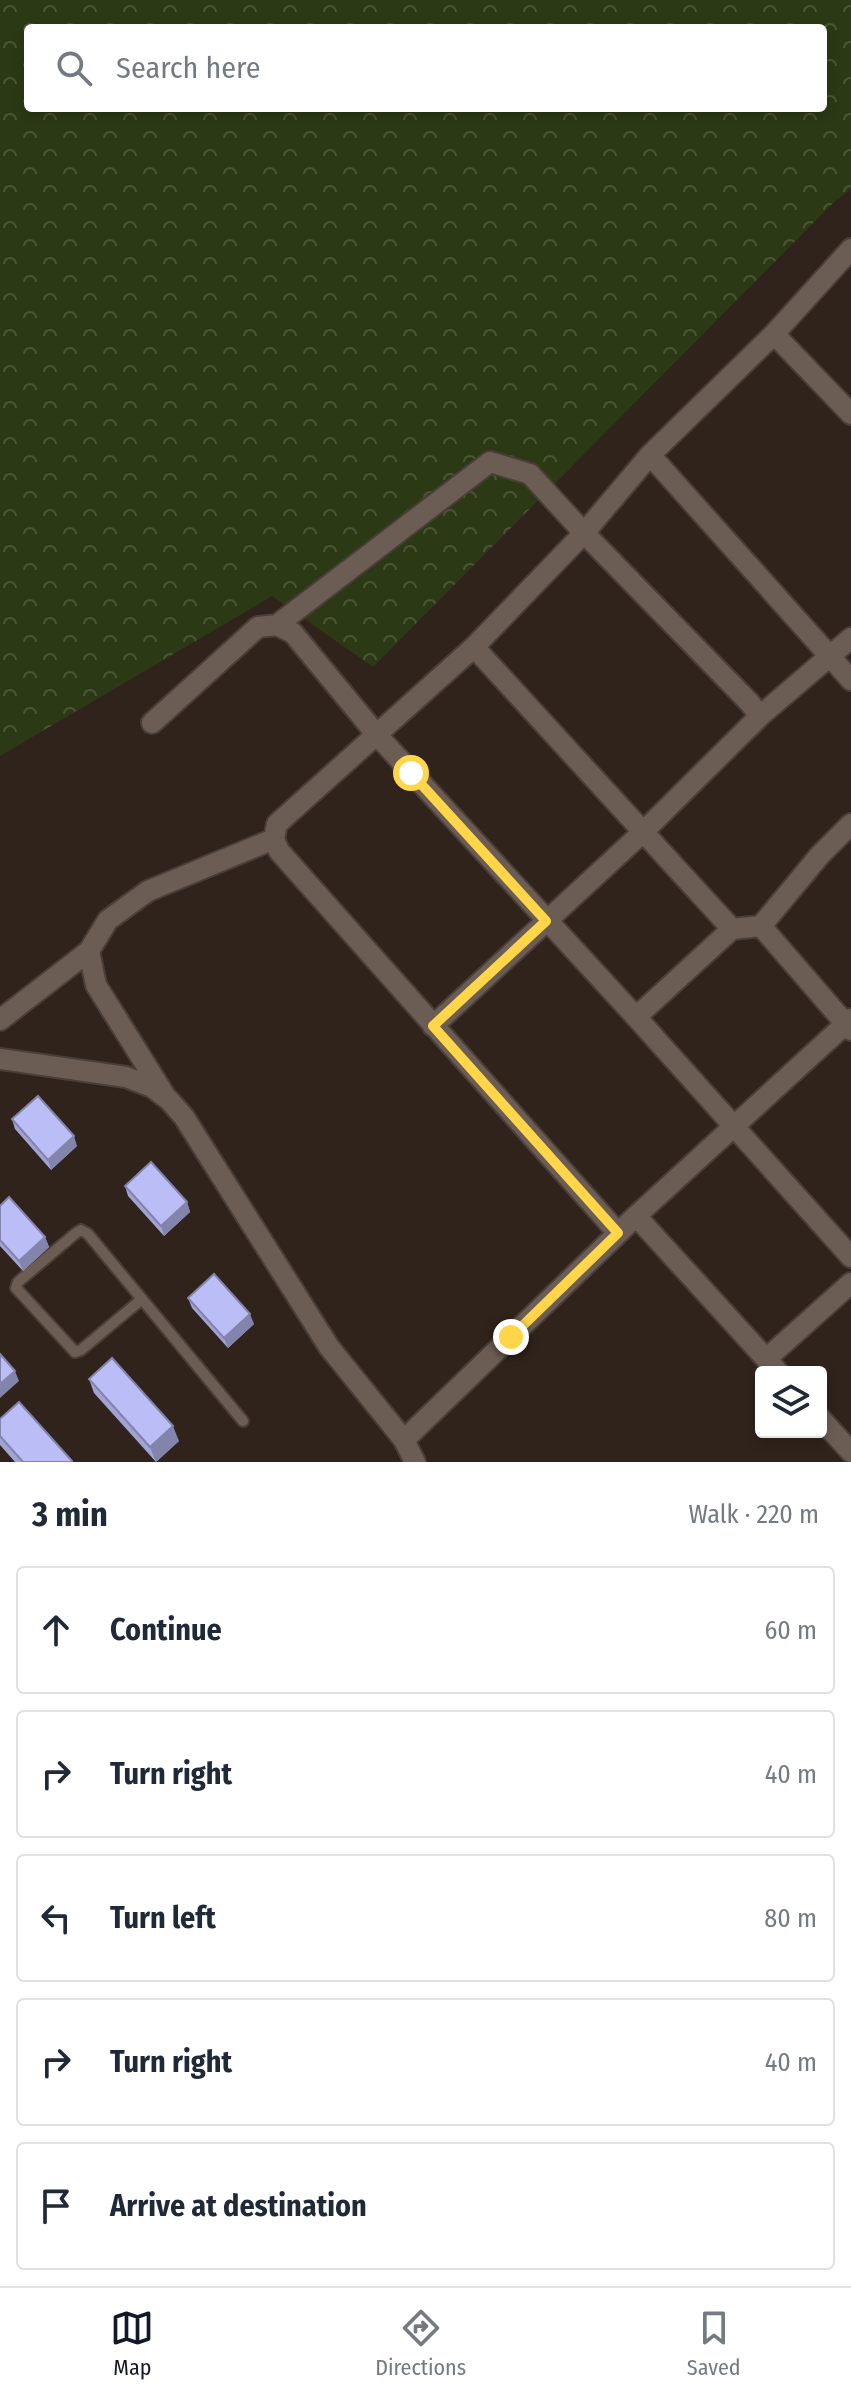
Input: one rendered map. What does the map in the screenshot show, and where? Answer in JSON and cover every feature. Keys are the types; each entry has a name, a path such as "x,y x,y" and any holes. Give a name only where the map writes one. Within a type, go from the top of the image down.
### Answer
{"street":[{"path":"618,1233 279,851 274,839 277,824 474,647 584,533 650,455 774,334 851,249"},
{"path":"774,334 851,414"},
{"path":"650,455 851,680"},
{"path":"152,723 258,627 277,625 490,462 530,474 760,716"},
{"path":"277,625 293,633 377,735 851,1257"},
{"path":"433,1026 643,832 760,716 851,638"},
{"path":"474,647 732,929"},
{"path":"636,1017 732,929 761,926 820,855 851,824"},
{"path":"0,1020 89,951 108,920 148,891 274,839"},
{"path":"404,1440 636,1216 849,1024 761,926"},
{"path":"89,951 96,985 169,1100 184,1117 329,1347 404,1440 415,1462"},
{"path":"0,1059 126,1077 152,1087 169,1100"},
{"path":"636,1216 772,1366 851,1283"},
{"path":"827,1426 851,1452"}],"lane":[{"path":"142,1299 75,1352 16,1288 18,1282 81,1230 88,1234 142,1299 243,1421"}],"green space":[{"path":"0,0 851,0 851,189 835,201 373,667 272,596 0,756"}],"building":[{"path":"38,1096 74,1136 48,1160 12,1119"},
{"path":"151,1162 187,1202 161,1226 125,1186"},
{"path":"9,1197 45,1237 19,1261 0,1240 0,1206"},
{"path":"214,1274 250,1314 224,1338 188,1298"},
{"path":"0,1354 15,1371 0,1384"},
{"path":"112,1358 173,1426 150,1447 89,1379"},
{"path":"19,1402 71,1462 23,1462 0,1436 0,1419"}],"route":[{"path":"411,773 546,921 433,1026 618,1233 511,1337"}]}
